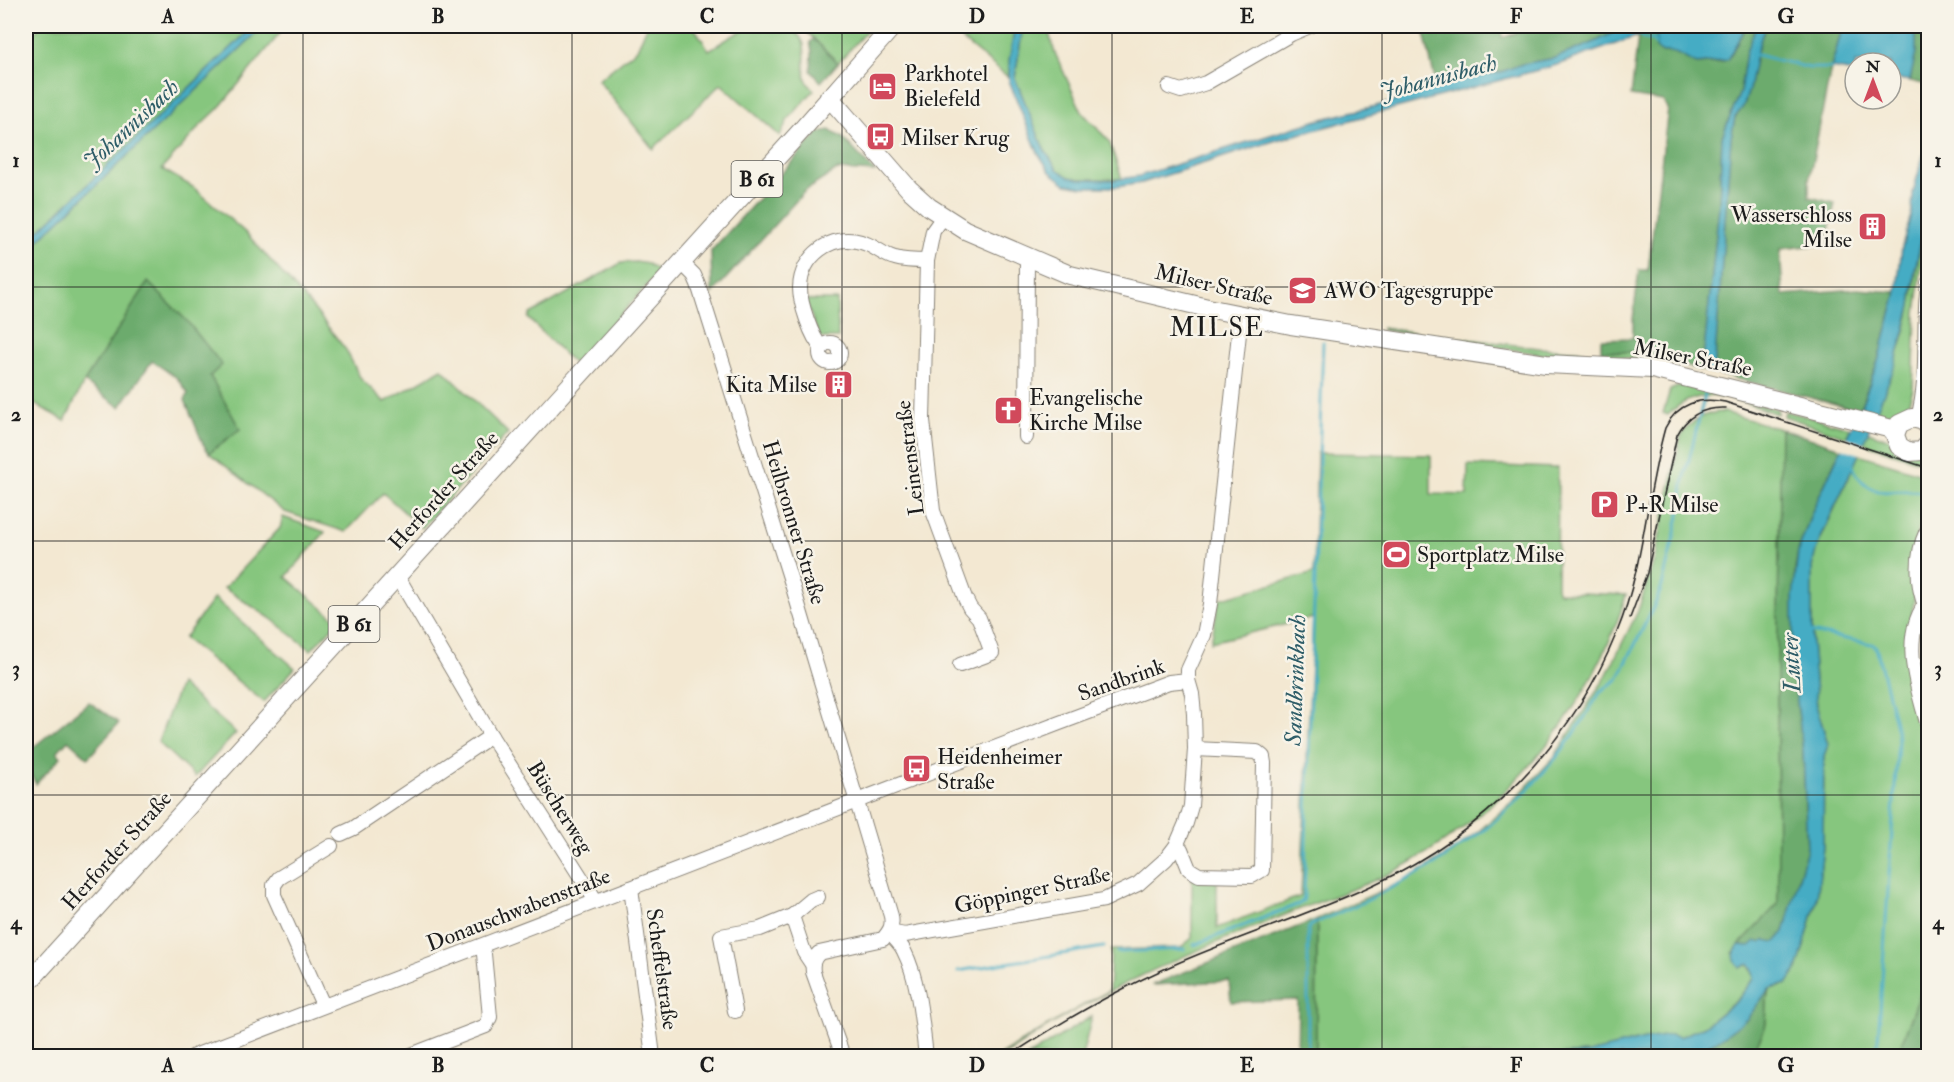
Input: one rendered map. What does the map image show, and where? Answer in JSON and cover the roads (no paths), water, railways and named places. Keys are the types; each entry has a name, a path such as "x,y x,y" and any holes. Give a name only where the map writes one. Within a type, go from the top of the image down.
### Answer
{"main road":[{"name":"Herforder Straße","path":"26,985 682,263 893,26"},
{"name":"Milser Straße","path":"829,98 909,189 943,217 965,230 1083,279 1241,315 1399,342 1546,364 1637,368 1720,385 1890,428"},
{"path":"1923,422 1912,418 1890,428 1896,441 1904,450 1917,453 1929,444"},
{"path":"1928,605 1921,574 1921,556 1929,533"}],"street":[{"path":"1169,87 1181,91 1206,83 1288,30 1310,26"},
{"name":"Leinenstraße","path":"943,217 933,231 927,261 922,409 932,503 965,598 979,618 992,653 960,665"},
{"path":"822,348 815,339 802,304 800,290 804,270 818,251 832,243 852,240 868,244 893,258 927,261"},
{"path":"1026,437 1027,257"},
{"name":"Heilbronner Straße","path":"682,263 692,272 698,284 857,800"},
{"path":"1923,422 1924,323 1928,288"},
{"name":"Sandbrink","path":"857,800 1169,682 1188,680 1188,670 1204,636 1208,612 1241,315"},
{"name":"Büscherweg","path":"396,578 402,584 492,736 596,901"},
{"path":"1928,605 1920,611 1915,626 1912,657 1916,681 1929,726"},
{"name":"Göppinger Straße","path":"889,932 905,935 1104,900 1138,884 1166,859 1176,846 1191,806 1195,749 1194,714 1188,680"},
{"path":"341,834 354,828 492,736"},
{"path":"1176,846 1181,849 1189,869 1198,875 1252,876 1262,870 1263,757 1257,752 1195,749"},
{"path":"843,1056 813,972 814,958 819,953 883,939 892,924 857,800"},
{"name":"Donauschwabenstraße","path":"195,1056 857,800"},
{"path":"323,1005 274,895 274,885 279,878 331,846"},
{"name":"Scheffelstraße","path":"631,888 653,1056"},
{"path":"735,1011 721,936 760,929 792,916 818,897"},
{"path":"792,916 804,952 812,964"},
{"path":"889,932 904,950 915,986 926,1056"},
{"path":"411,1054 486,1026 490,1017 484,954 481,946"}],"water":[{"path":"254,26 264,26 26,252 26,243"},
{"path":"1015,26 1023,26 1015,78 1044,149 1057,169 1069,177 1113,180 1139,176 1318,120 1392,102 1436,84 1501,72 1522,64 1555,58 1595,42 1626,26 1666,26 1557,65 1277,140 1142,183 1116,187 1082,187 1066,184 1050,172 1038,153 1009,81 1009,60"},
{"path":"1683,26 1746,26 1727,60 1697,64 1676,54 1661,52 1656,48 1656,35 1674,31"},
{"path":"1756,26 1765,26 1756,54 1749,90 1743,107 1735,117 1731,138 1714,373 1706,371 1703,362 1719,207 1722,137 1740,92 1746,52"},
{"path":"1843,26 1916,30 1916,52 1910,81 1903,80 1903,51 1843,51 1843,70 1831,68"},
{"path":"1928,138 1928,209 1915,270 1911,306 1895,366 1816,550 1812,567 1812,641 1817,708 1828,744 1824,757 1823,847 1817,899 1797,970 1787,984 1769,989 1747,1019 1720,1039 1681,1056 1673,1056 1670,1053 1650,1056 1538,1056 1589,1053 1645,1039 1671,1035 1680,1037 1705,1026 1738,1000 1754,978 1749,964 1740,968 1736,962 1734,954 1739,945 1750,946 1756,941 1761,943 1765,940 1775,942 1784,932 1807,849 1803,751 1793,669 1793,597 1798,551 1812,512 1861,406 1878,361 1896,297 1902,247 1912,211 1913,192"}],"waterway":[{"path":"1638,34 1645,39 1654,40 1655,44"},
{"path":"1753,54 1810,68 1831,68"},
{"name":"Sandbrinkbach","path":"1194,945 1303,901 1323,342"},
{"path":"1308,1056 1308,928 1434,865 1488,827 1524,794 1556,758 1601,691 1618,679 1662,586 1681,508 1683,484 1706,390"},
{"path":"1851,464 1859,478 1867,486 1876,490 1928,493"},
{"name":"Lutter","path":"1810,632 1872,644 1876,647 1897,731 1877,1056"},
{"name":"Sandbrinkbach","path":"958,971 1104,947"},
{"name":"Sandbrinkbach","path":"1117,952 1184,949"}],"tram line":[{"path":"1009,1056 1088,1008 1150,976 1196,955 1350,895 1415,863 1452,839 1487,812 1520,781 1575,711 1598,673 1617,632 1639,557 1665,428 1670,419 1683,407 1698,401 1725,402 1928,468"},
{"path":"1630,618 1647,573 1677,435 1691,417 1710,409 1726,408"}],"place":[{"name":"Parkhotel Bielefeld","path":"883,86"},
{"name":"Milser Krug","path":"880,137"},
{"name":"Wasserschloss Milse","path":"1873,227"},
{"name":"AWO Tagesgruppe","path":"1303,290"},
{"name":"Kita Milse","path":"838,384"},
{"name":"Evangelische Kirche Milse","path":"1008,410"},
{"name":"P+R Milse","path":"1604,504"},
{"name":"Sportplatz Milse","path":"1396,554"},
{"name":"Heidenheimer Straße","path":"916,769"}],"district":[{"name":"MILSE","path":"1217,327"}],"water label":[{"name":"Johannisbach","path":"1438,77"},
{"name":"Johannisbach","path":"131,124"}]}
